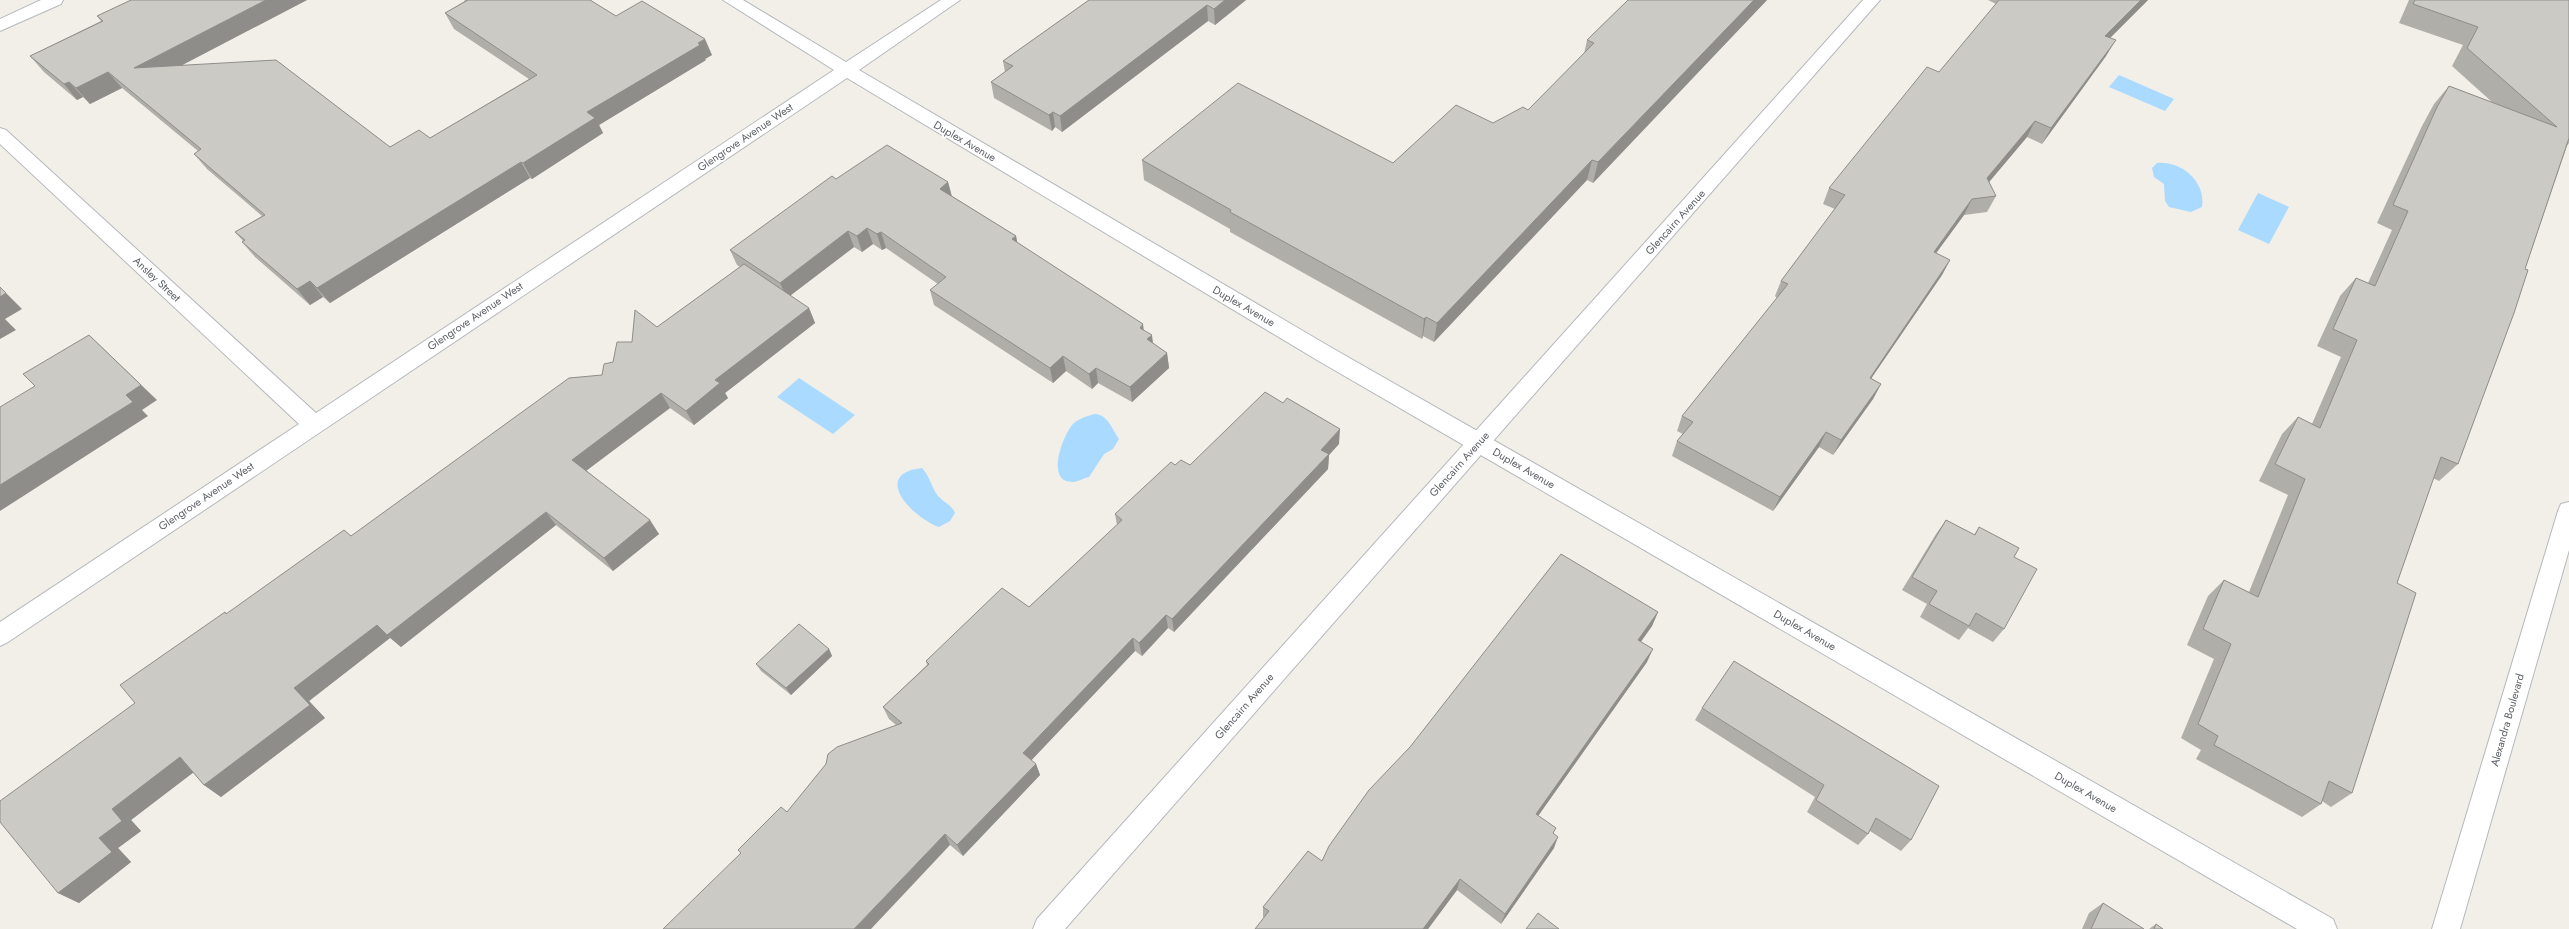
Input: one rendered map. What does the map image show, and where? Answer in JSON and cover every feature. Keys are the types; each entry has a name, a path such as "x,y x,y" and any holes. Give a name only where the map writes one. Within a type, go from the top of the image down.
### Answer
{"street":[{"path":"0,26 55,0"},
{"name":"Duplex Avenue","path":"731,0 846,70 1479,442 2322,929"},
{"name":"Glengrove Avenue West","path":"0,635 313,424 952,0"},
{"name":"Glencairn Avenue","path":"1047,929 1872,0"},
{"name":"Ansley Street","path":"0,134 313,424"},
{"name":"Alexandra Boulevard","path":"2446,929 2569,511"}],"water":[{"path":"2119,75 2174,99 2165,111 2109,87"},
{"path":"2157,163 2166,163 2175,166 2183,169 2190,175 2200,189 2202,207 2191,212 2169,207 2165,201 2164,184 2154,177 2152,168"},
{"path":"2258,193 2289,207 2269,244 2238,230"},
{"path":"799,378 855,415 833,434 777,397"},
{"path":"1095,414 1106,420 1119,439 1113,449 1104,454 1089,477 1074,482 1065,481 1060,475 1058,468 1058,458 1064,439 1074,423 1082,418"},
{"path":"922,468 927,474 938,496 952,508 955,513 950,521 939,527 918,515 908,506 901,496 898,487 899,478 907,472"}],"building":[{"path":"131,0 266,0 134,68 276,60 390,147 419,130 430,138 537,75 445,13 468,0 590,0 616,16 642,1 705,39 698,43 700,45 587,112 595,118 523,163 521,162 317,288 310,281 297,289 242,242 245,240 235,232 265,215 194,154 201,149 108,72 76,88 69,82 64,84 30,56 103,21 97,16"},
{"path":"1089,0 1225,0 1214,9 1207,5 1060,116 1053,112 1049,115 991,82 1013,66 1003,61"},
{"path":"1628,0 1754,0 1598,162 1592,160 1437,323 1426,317 1424,319 1230,212 1231,210 1142,160 1238,83 1393,163 1456,105 1493,123 1523,107 1528,110 1594,43 1587,40"},
{"path":"1999,0 2141,0 2105,36 2116,40 2051,128 2035,121 1987,178 1996,196 1972,199 1934,252 1950,260 1870,378 1881,384 1841,440 1826,432 1780,497 1677,441 1693,422 1682,416 1788,284 1781,281 1845,195 1829,188 1927,67 1939,72"},
{"path":"2415,0 2569,0 2569,138 2525,269 2528,270 2514,313 2458,464 2441,457 2397,583 2416,593 2352,793 2329,781 2321,804 2214,745 2218,736 2198,724 2231,644 2203,629 2224,580 2258,597 2305,479 2275,464 2298,417 2320,428 2357,340 2333,329 2356,278 2375,286 2408,211 2393,205 2437,107 2449,86 2557,127 2467,48 2478,27 2413,4"},
{"path":"887,145 948,182 940,189 1016,236 1012,239 1143,324 1140,328 1152,335 1147,339 1167,353 1130,387 1096,368 1089,374 1063,356 1050,368 930,290 946,277 881,232 877,234 867,228 857,236 848,231 780,283 730,250 832,176 836,179"},
{"path":"744,264 809,308 715,380 720,383 686,411 661,393 572,460 650,520 604,558 546,512 387,635 377,625 294,688 310,705 204,785 180,757 112,809 122,821 99,838 112,852 58,893 0,822 0,801 135,703 120,685 225,612 226,614 344,530 351,536 569,378 602,375 604,364 613,362 617,342 632,342 635,310 657,327"},
{"path":"0,287 6,293 0,297"},
{"path":"89,335 141,385 126,395 133,402 0,485 0,407 35,386 23,374"},
{"path":"1265,392 1283,403 1287,398 1340,429 1321,450 1329,454 1172,619 1166,615 1139,643 1133,638 1023,753 1036,764 957,845 945,834 854,929 663,929 741,853 738,850 781,807 787,812 826,764 828,754 837,747 902,723 883,707 929,664 926,661 1002,588 1029,607 1122,520 1115,514 1171,462 1175,465 1181,460 1190,465"},
{"path":"1946,520 1975,535 1979,527 2019,548 2014,557 2037,569 2004,629 1976,613 1969,626 1929,604 1937,591 1912,577"},
{"path":"1561,554 1658,612 1638,640 1653,649 1536,814 1556,828 1553,833 1558,837 1505,914 1460,879 1423,929 1255,929 1269,911 1263,907 1308,851 1322,861 1329,846 1369,790 1410,747"},
{"path":"799,624 829,649 786,688 756,664"},
{"path":"1734,661 1939,786 1911,840 1876,818 1868,834 1816,800 1824,785 1702,708"},
{"path":"2103,903 2144,929 2091,929"},
{"path":"1538,913 1559,929 1526,929"},
{"path":"2156,924 2163,929 2154,929"}]}
